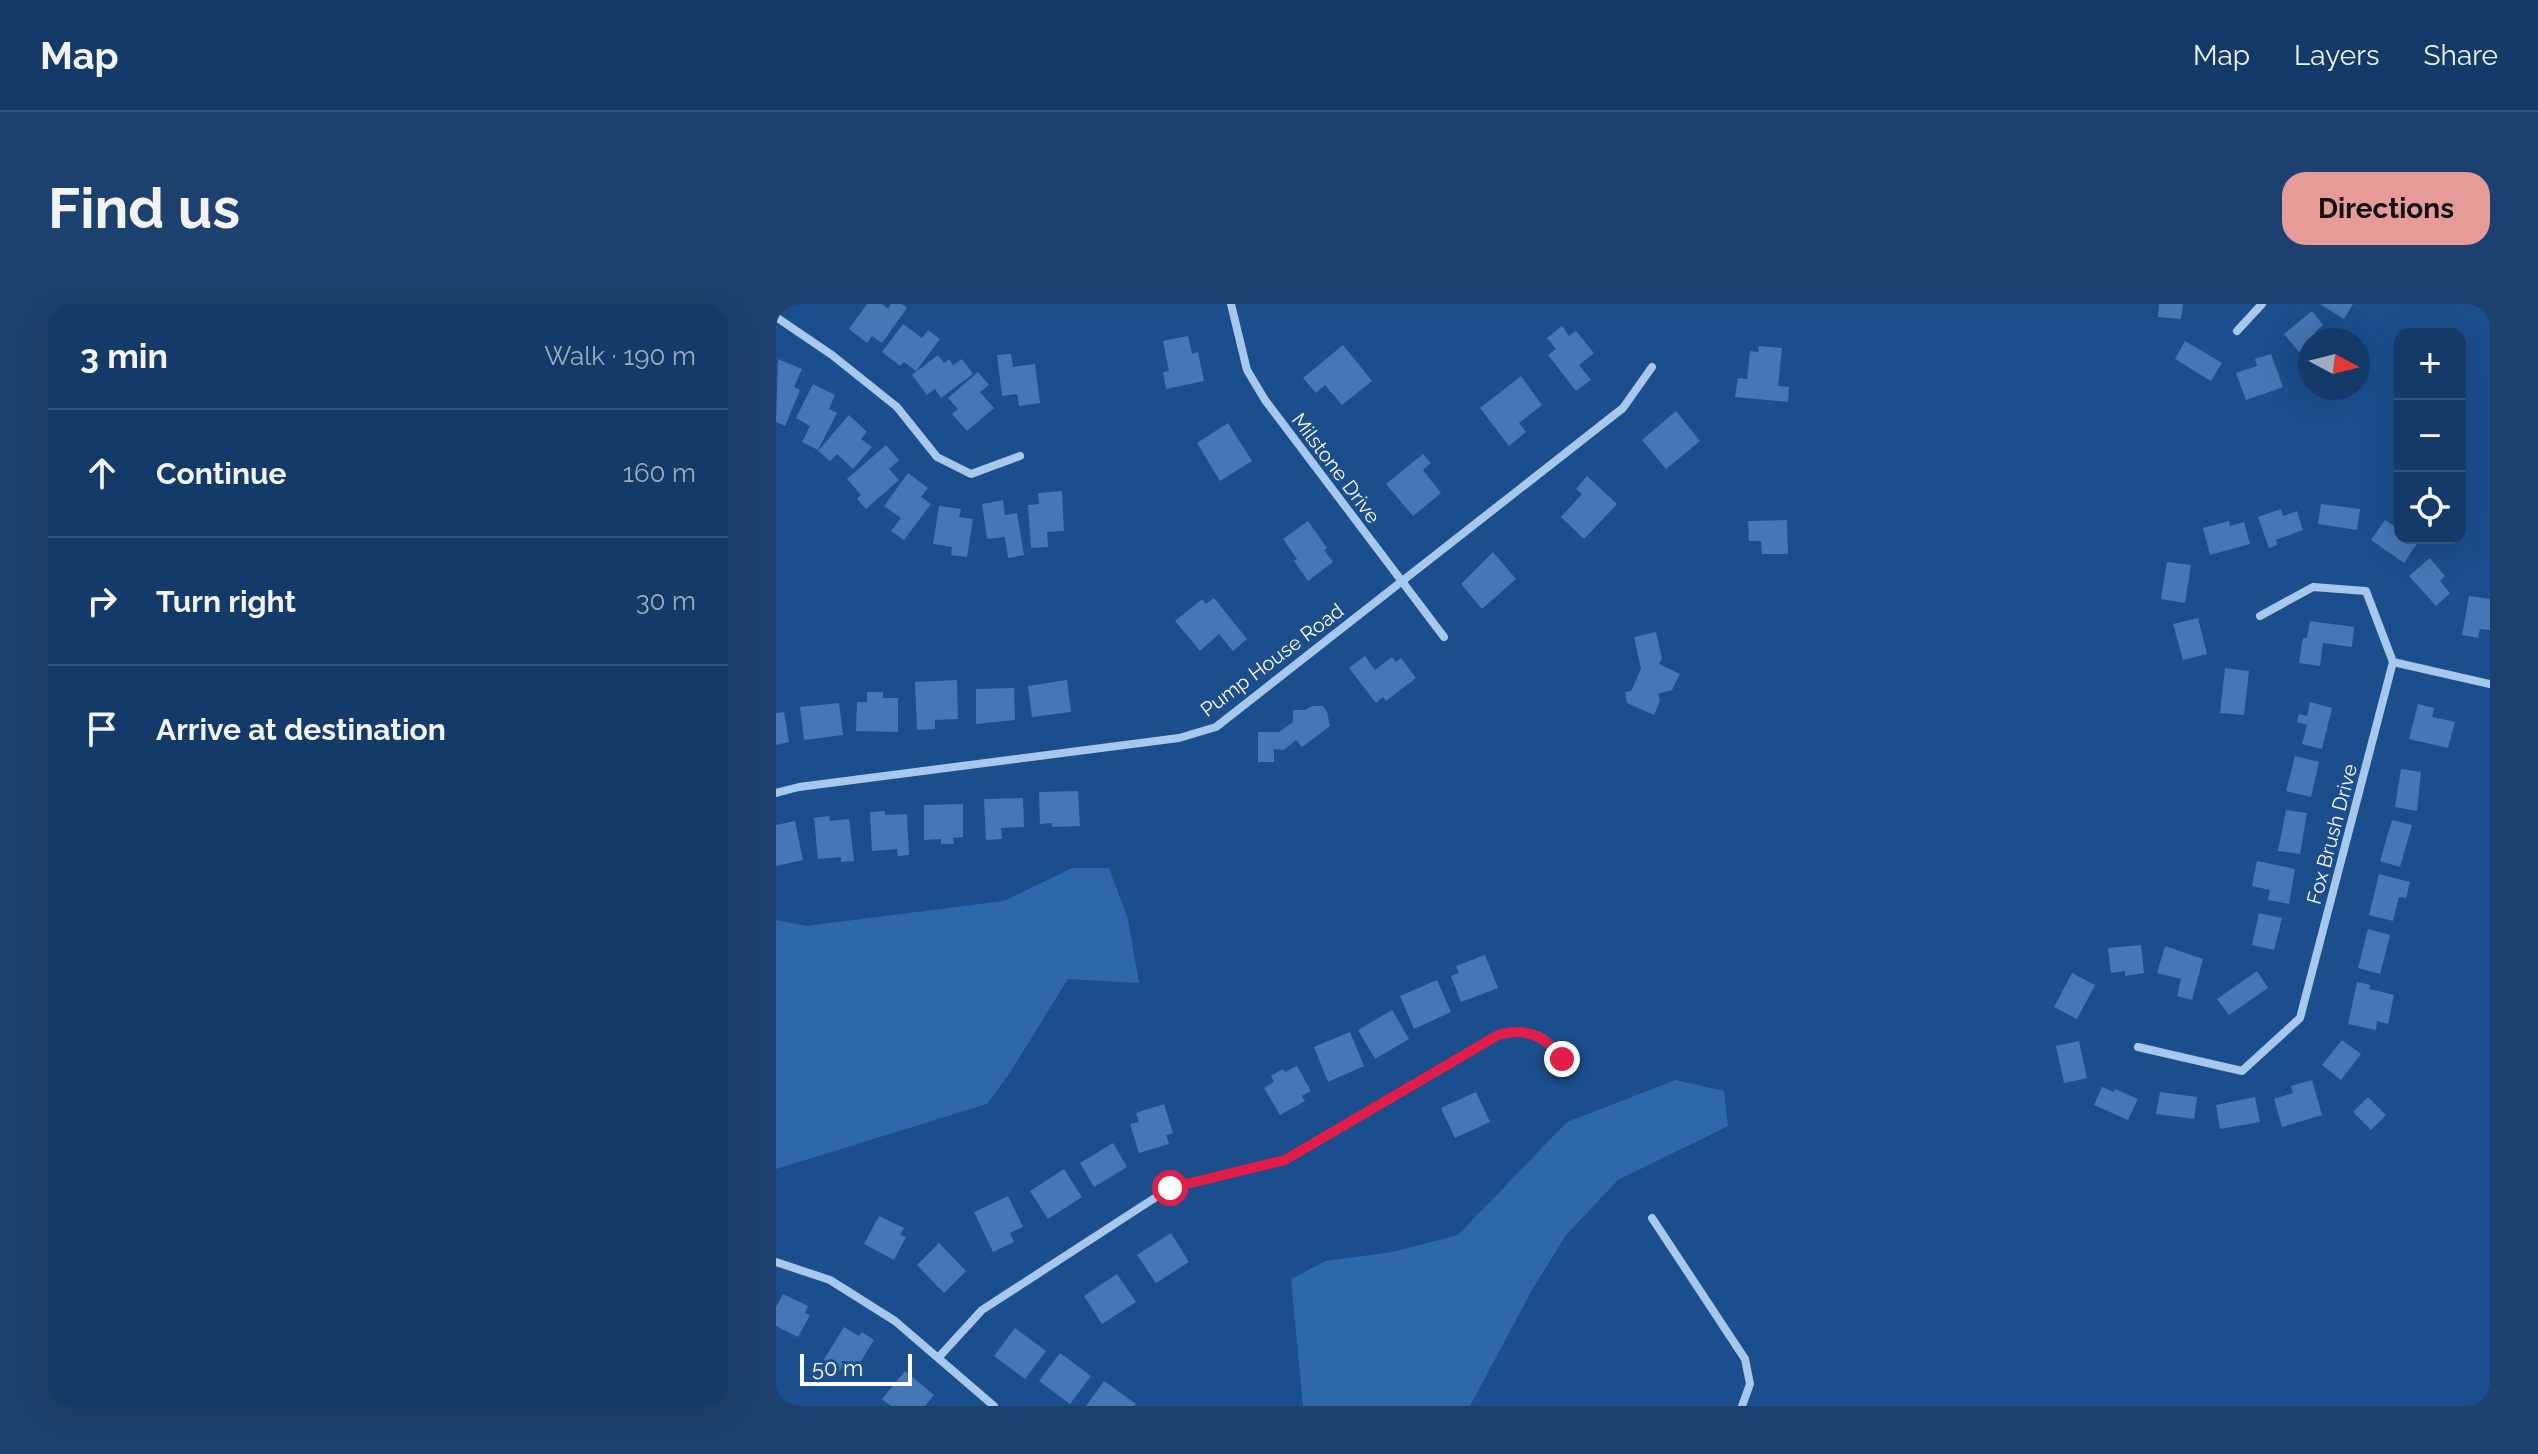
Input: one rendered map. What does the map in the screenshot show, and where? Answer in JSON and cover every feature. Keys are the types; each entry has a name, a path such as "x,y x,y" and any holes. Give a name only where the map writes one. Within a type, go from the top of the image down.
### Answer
{"street":[{"name":"Milstone Drive","path":"1231,304 1247,370 1265,400 1444,637"},
{"path":"2237,331 2262,304"},
{"path":"776,317 832,355 897,407 937,457 971,474 1020,456"},
{"name":"Pump House Road","path":"776,793 799,787 1179,738 1216,727 1623,408 1652,367"},
{"path":"2260,616 2313,587 2366,591 2393,662 2490,684"},
{"name":"Fox Brush Drive","path":"2138,1047 2242,1071 2300,1018 2393,662"},
{"path":"938,1358 982,1310 1170,1188 1285,1160 1498,1035 1511,1031 1541,1037 1554,1046 1567,1069"},
{"path":"1652,1218 1745,1359 1750,1384 1742,1406"},
{"path":"776,1262 830,1280 895,1321 994,1406"}],"shaded area":[{"path":"1072,868 1109,868 1128,919 1139,983 1068,979 987,1104 776,1169 776,920 806,926 1004,901"},
{"path":"1676,1080 1724,1091 1728,1126 1618,1180 1566,1235 1532,1290 1470,1406 1303,1406 1291,1279 1326,1261 1392,1252 1458,1235 1567,1122"}],"building":[{"path":"867,304 882,304 888,309 891,304 902,304 907,308 882,343 872,336 867,343 849,329"},
{"path":"2159,304 2183,304 2181,319 2158,317"},
{"path":"2320,304 2353,304 2344,319"},
{"path":"2312,311 2323,325 2320,328 2298,328 2298,351 2284,334"},
{"path":"903,324 922,338 928,330 940,339 916,371 904,362 900,366 882,352"},
{"path":"1562,326 1569,336 1576,331 1594,353 1579,365 1591,380 1576,391 1548,355 1556,349 1547,338"},
{"path":"1188,336 1192,354 1198,352 1204,381 1166,389 1163,372 1169,371 1163,341"},
{"path":"2185,341 2222,363 2211,381 2175,359"},
{"path":"1343,345 1372,381 1342,405 1325,385 1316,393 1303,378"},
{"path":"1759,346 1782,348 1778,386 1789,387 1788,402 1735,397 1738,378 1747,379 1750,351 1758,352"},
{"path":"1011,354 1013,367 1035,364 1040,403 1019,406 1017,394 1002,396 997,355"},
{"path":"2271,354 2283,387 2246,400 2236,373 2257,366 2255,359"},
{"path":"938,355 944,363 949,359 953,365 962,359 973,374 941,398 935,389 927,395 912,375"},
{"path":"778,359 802,369 794,387 800,390 785,426 776,422"},
{"path":"978,372 989,385 980,392 994,408 967,431 952,414 958,409 948,398"},
{"path":"1521,376 1542,405 1519,423 1526,432 1509,446 1480,408"},
{"path":"813,384 835,395 829,409 837,413 818,450 802,442 810,426 796,418"},
{"path":"1676,411 1700,441 1666,469 1642,440"},
{"path":"849,415 867,432 861,439 872,447 853,469 837,454 830,461 818,451"},
{"path":"1228,423 1252,461 1220,481 1197,443"},
{"path":"886,445 899,460 889,469 899,480 866,509 857,499 861,495 847,479"},
{"path":"1423,454 1431,463 1423,470 1441,493 1413,516 1386,484"},
{"path":"908,473 928,488 921,497 931,504 904,540 891,531 901,518 884,506"},
{"path":"1587,476 1617,504 1584,539 1561,517 1582,494 1576,489"},
{"path":"1062,491 1064,531 1047,532 1048,547 1031,548 1028,505 1039,504 1038,493"},
{"path":"1003,500 1005,515 1017,513 1024,555 1008,558 1005,537 987,539 982,504"},
{"path":"2321,504 2360,509 2357,530 2318,524"},
{"path":"939,506 961,509 959,517 973,519 967,557 951,555 952,547 933,544"},
{"path":"2281,509 2283,516 2297,511 2303,530 2276,540 2277,545 2269,548 2258,517"},
{"path":"1787,520 1788,554 1762,554 1761,541 1749,541 1748,521"},
{"path":"2385,520 2394,526 2394,544 2417,544 2404,563 2371,540"},
{"path":"1308,521 1333,562 1308,581 1283,539"},
{"path":"2229,521 2230,526 2244,522 2250,544 2210,555 2203,528"},
{"path":"1493,552 1516,579 1482,609 1461,584"},
{"path":"2430,558 2445,576 2440,581 2450,593 2436,606 2409,576"},
{"path":"2167,562 2191,565 2185,603 2161,599"},
{"path":"2469,596 2490,599 2490,630 2480,629 2478,638 2462,635"},
{"path":"1214,598 1247,639 1233,651 1219,634 1200,651 1175,621 1202,599 1206,604"},
{"path":"2198,618 2207,654 2183,660 2173,624"},
{"path":"2310,621 2354,627 2352,647 2323,643 2320,666 2299,663 2303,638 2307,638"},
{"path":"1656,632 1662,658 1659,664 1680,674 1672,690 1658,694 1660,701 1654,715 1627,703 1625,692 1631,691 1641,669 1634,637"},
{"path":"1365,656 1375,670 1392,657 1396,662 1401,658 1416,678 1386,701 1383,697 1376,703 1349,668"},
{"path":"2225,668 2249,671 2244,715 2220,713"},
{"path":"957,680 958,719 935,720 935,729 917,730 915,682"},
{"path":"1067,680 1071,712 1032,717 1028,686"},
{"path":"1014,688 1015,720 976,724 976,689"},
{"path":"867,692 883,692 883,698 898,698 898,732 856,731 857,702 867,702"},
{"path":"2310,702 2332,708 2322,749 2302,744 2307,725 2297,722 2299,714 2307,716"},
{"path":"839,703 843,735 804,740 800,707"},
{"path":"2418,704 2434,708 2432,717 2455,722 2448,748 2409,739"},
{"path":"1323,706 1330,726 1302,747 1296,740 1284,750 1274,749 1274,762 1258,762 1258,732 1279,732 1293,722 1293,710 1305,710"},
{"path":"784,712 789,742 776,745 776,713"},
{"path":"2295,756 2319,762 2311,797 2286,791"},
{"path":"2401,769 2421,772 2417,811 2395,807"},
{"path":"1078,791 1080,826 1040,824 1039,792"},
{"path":"1023,798 1024,827 1001,828 1002,839 986,840 984,799"},
{"path":"963,804 963,837 953,838 954,844 941,844 941,839 924,840 924,805"},
{"path":"2286,810 2307,813 2300,854 2278,851"},
{"path":"885,811 885,815 907,814 909,855 898,856 897,849 872,851 870,812"},
{"path":"829,816 830,821 849,819 854,861 841,862 841,857 818,859 814,818"},
{"path":"2392,820 2412,825 2400,867 2380,861"},
{"path":"795,821 803,860 776,866 776,825"},
{"path":"2257,861 2295,869 2289,904 2268,900 2270,890 2252,886"},
{"path":"2379,874 2410,882 2406,898 2399,897 2393,921 2369,915"},
{"path":"2259,913 2282,918 2274,950 2252,945"},
{"path":"2368,929 2390,935 2380,974 2358,968"},
{"path":"2141,945 2144,973 2125,976 2125,971 2111,973 2108,948"},
{"path":"2165,946 2203,959 2192,1000 2177,996 2181,979 2157,973"},
{"path":"1485,955 1498,988 1461,1002 1451,976 1459,973 1456,966"},
{"path":"2257,971 2268,988 2229,1015 2217,999"},
{"path":"2072,973 2095,985 2077,1019 2054,1007"},
{"path":"1437,980 1451,1012 1414,1029 1400,996"},
{"path":"2357,982 2370,985 2369,989 2394,995 2388,1024 2377,1021 2376,1030 2348,1024"},
{"path":"1392,1010 1409,1039 1375,1059 1358,1030"},
{"path":"1350,1032 1364,1066 1328,1082 1314,1047"},
{"path":"2342,1040 2361,1054 2341,1080 2322,1065"},
{"path":"2079,1041 2087,1078 2064,1083 2056,1046"},
{"path":"1297,1066 1311,1091 1302,1096 1305,1101 1280,1115 1264,1088 1274,1082 1271,1076"},
{"path":"2312,1080 2322,1115 2282,1127 2274,1099 2293,1093 2291,1086"},
{"path":"2102,1087 2138,1099 2128,1120 2094,1105"},
{"path":"1476,1092 1490,1122 1455,1138 1441,1108"},
{"path":"2160,1092 2197,1097 2194,1119 2156,1114"},
{"path":"2255,1097 2260,1122 2220,1129 2216,1105"},
{"path":"2368,1097 2386,1115 2371,1130 2353,1112"},
{"path":"1164,1104 1173,1133 1166,1135 1169,1144 1139,1153 1130,1124 1139,1122 1136,1113"},
{"path":"1113,1143 1127,1167 1094,1187 1080,1163"},
{"path":"1064,1169 1082,1197 1048,1219 1030,1191"},
{"path":"1008,1196 1023,1227 1010,1233 1014,1242 993,1252 974,1212"},
{"path":"879,1216 904,1228 900,1235 906,1237 894,1260 864,1244"},
{"path":"1171,1233 1189,1262 1156,1283 1137,1255"},
{"path":"939,1243 966,1271 944,1293 917,1265"},
{"path":"1117,1274 1136,1302 1102,1324 1084,1296"},
{"path":"783,1294 808,1306 805,1313 810,1315 798,1337 776,1326 776,1307"},
{"path":"844,1327 859,1336 862,1332 874,1340 853,1374 842,1367 839,1372 823,1361"},
{"path":"1015,1328 1046,1351 1025,1379 994,1356"},
{"path":"1060,1353 1091,1376 1070,1404 1039,1381"},
{"path":"905,1371 934,1395 925,1406 891,1406 882,1399"},
{"path":"1104,1381 1136,1404 1086,1406"}],"route":[{"path":"1170,1188 1285,1160 1498,1035 1511,1031 1541,1037 1554,1046 1562,1059"}]}
